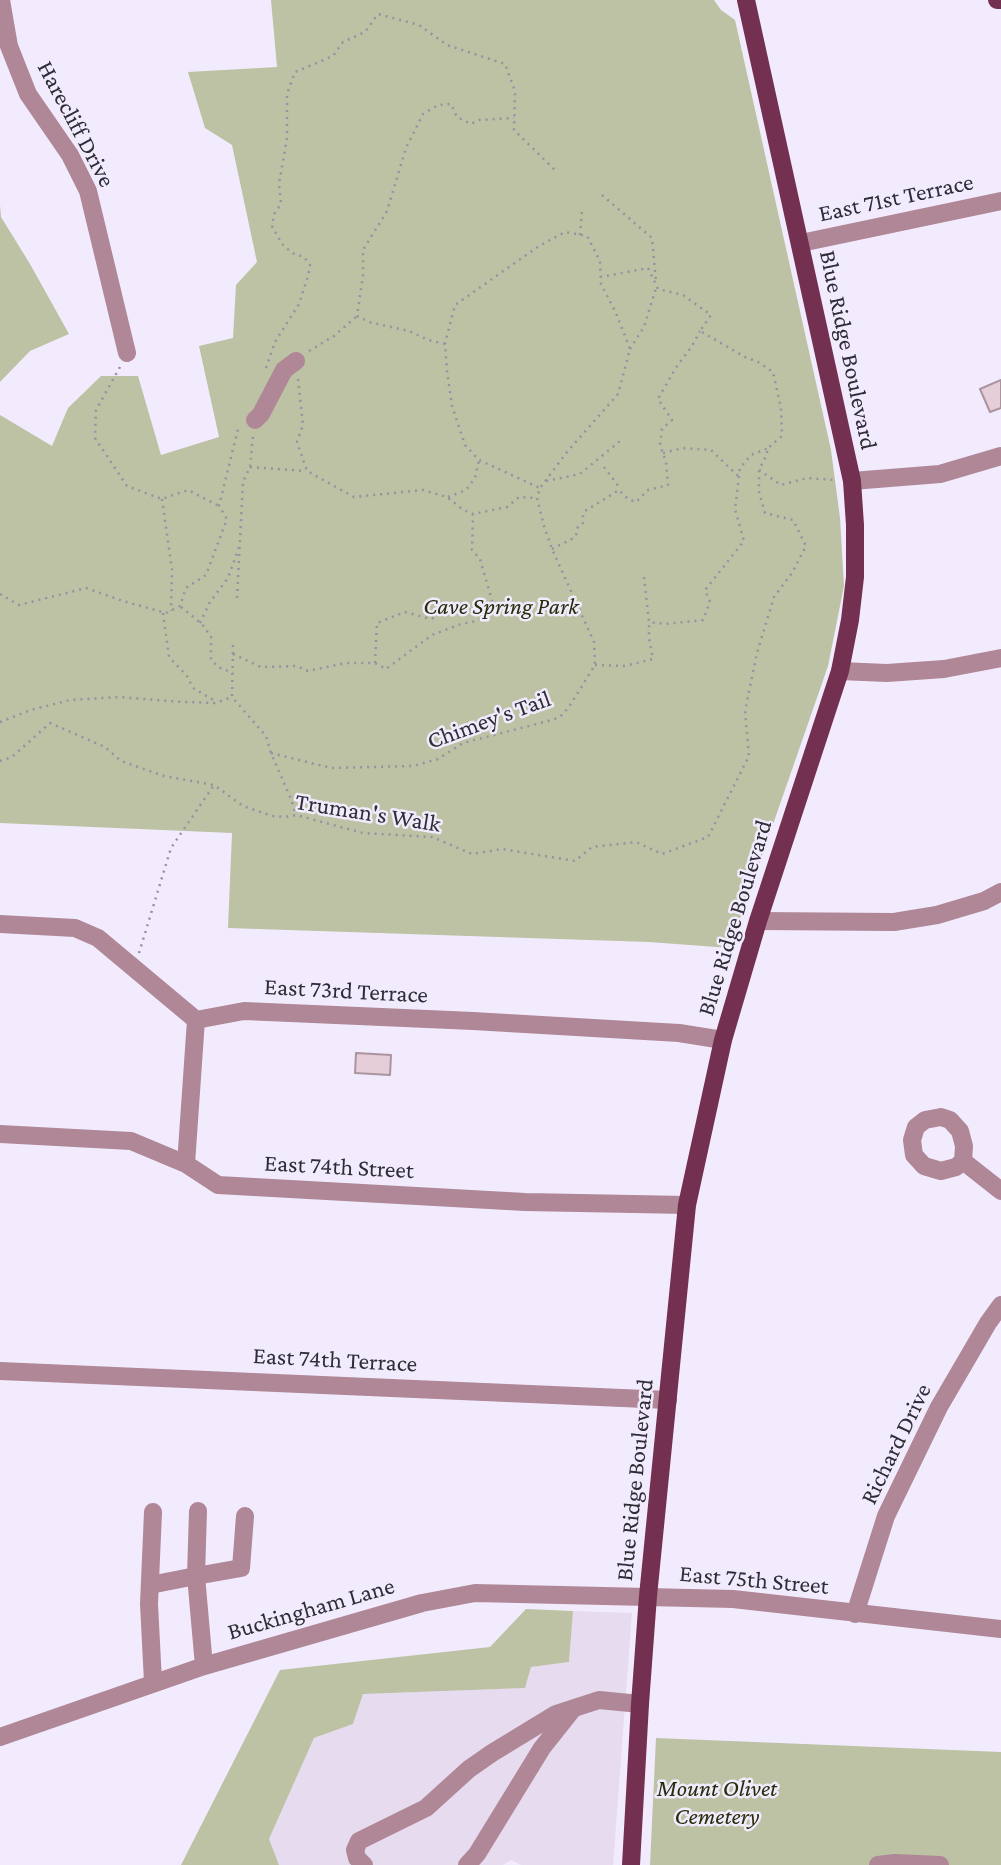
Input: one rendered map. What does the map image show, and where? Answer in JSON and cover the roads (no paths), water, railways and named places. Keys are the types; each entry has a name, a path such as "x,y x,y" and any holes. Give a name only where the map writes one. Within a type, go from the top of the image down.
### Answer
{"main road":[{"name":"Blue Ridge Boulevard","path":"631,1865 648,1596 687,1205 723,1040 758,921 840,671 855,577 852,481 746,0"}],"street":[{"name":"Harecliff Drive","path":"1,0 9,46 29,94 70,155 88,191 127,353"},
{"name":"East 71st Terrace","path":"801,243 1001,201"},
{"path":"248,419 261,414 284,370 296,360"},
{"path":"852,481 940,474 1001,456"},
{"path":"840,671 887,673 943,669 1001,658"},
{"path":"758,921 894,922 937,915 984,901 1001,892"},
{"path":"0,924 75,928 99,938 196,1020 186,1164"},
{"name":"East 73rd Terrace","path":"196,1020 244,1011 679,1033 723,1040"},
{"name":"East 74th Street","path":"0,1134 131,1142 186,1164 218,1185 525,1202 687,1205"},
{"path":"963,1161 1001,1191"},
{"name":"Richard Drive","path":"855,1614 886,1516 939,1407 1001,1305"},
{"name":"East 74th Terrace","path":"0,1371 668,1400"},
{"path":"198,1511 196,1576 204,1666"},
{"path":"153,1512 149,1604 153,1682"},
{"path":"150,1585 242,1567 245,1516"},
{"name":"Buckingham Lane","path":"0,1737 153,1682 422,1603 475,1593 648,1596"},
{"name":"East 75th Street","path":"648,1596 781,1603 855,1614"},
{"path":"855,1614 1001,1629"},
{"path":"365,1865 357,1858 355,1850 359,1841 426,1808 469,1769 556,1714 599,1700 640,1703"},
{"path":"467,1865 477,1854 542,1748 573,1709"},
{"path":"877,1865 940,1865"}],"park label":[{"name":"Cave Spring Park","path":"501,607"},
{"name":"Mount Olivet Cemetery","path":"717,1803"}]}
